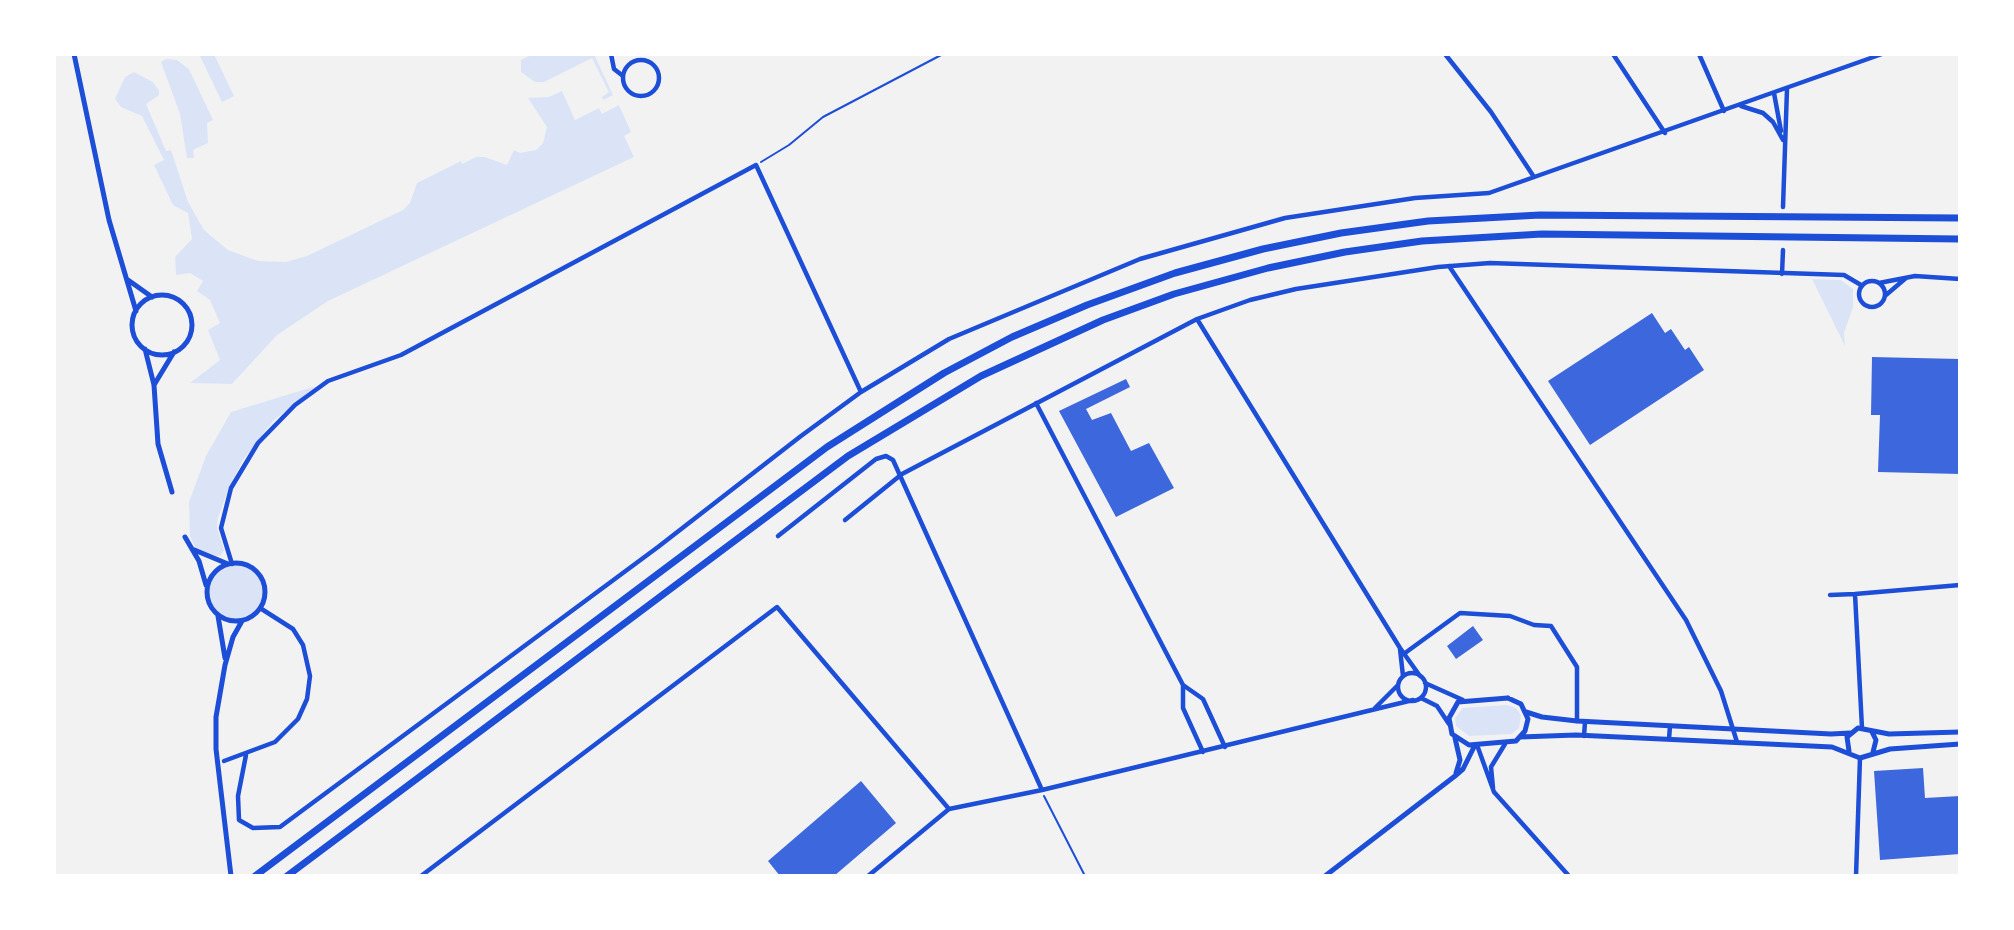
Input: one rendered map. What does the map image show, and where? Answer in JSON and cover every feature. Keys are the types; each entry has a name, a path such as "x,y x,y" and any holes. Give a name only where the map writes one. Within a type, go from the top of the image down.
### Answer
{"highway":[{"path":"255,876 827,447 944,373 1012,337 1087,305 1175,273 1251,252 1341,233 1428,220 1540,215 1958,218"},
{"path":"287,876 848,456 981,376 1103,320 1174,295 1268,268 1345,252 1422,242 1542,234 1960,239"}],"street":[{"path":"74,54 109,220 136,311 133,330 145,349 155,385 158,444 172,492"},
{"path":"611,54 614,69 623,76 625,87 634,95 646,96 655,90 660,81 656,67 643,60 633,61"},
{"path":"630,54 633,61"},
{"path":"1445,54 1483,100 1534,177"},
{"path":"1613,54 1665,132"},
{"path":"1699,54 1724,111"},
{"path":"246,755 238,796 239,820 253,828 280,827 861,392 949,338 1140,258 1285,218 1415,198 1489,193 1882,54"},
{"path":"623,76 633,61"},
{"path":"1783,207 1788,88"},
{"path":"1774,93 1784,142"},
{"path":"1740,106 1763,113 1773,122 1784,142"},
{"path":"230,564 221,528 231,488 266,433 317,388 328,381 401,355 757,165 861,392"},
{"path":"1782,274 1783,250"},
{"path":"845,520 902,474 1198,319 1250,300 1296,289 1449,266 1490,263 1843,275 1861,285"},
{"path":"1449,266 1686,620 1705,653 1737,742"},
{"path":"1907,277 1876,306 1863,304 1858,295 1861,285 1870,280 1879,283 1907,277 1960,279"},
{"path":"128,280 152,297 175,298 188,312 191,330 188,339 174,352 155,385"},
{"path":"1879,283 1884,290 1884,299"},
{"path":"136,311 152,297"},
{"path":"1198,319 1400,648 1425,683 1464,700 1508,698 1521,704 1527,712 1542,718 1584,722 1850,733 1862,728 1872,732 1960,732"},
{"path":"145,349 159,355 174,352"},
{"path":"1036,403 1183,685 1203,699 1225,747"},
{"path":"778,536 882,456 893,460 902,474 1042,790"},
{"path":"185,537 207,589 207,599 218,615 223,633 225,665"},
{"path":"192,549 214,561 240,564 258,573 264,590 260,608 242,621 233,636 216,717 216,749 231,873"},
{"path":"207,589 216,571 230,564"},
{"path":"1830,595 1960,585"},
{"path":"1855,594 1862,728"},
{"path":"421,876 777,607 949,809"},
{"path":"224,761 275,742 290,728 307,699 310,676 307,653 293,629 260,608"},
{"path":"1405,653 1460,613 1510,616 1534,625 1551,626 1577,667 1577,721"},
{"path":"218,615 227,620 242,621"},
{"path":"1374,708 1398,685 1403,676 1400,648"},
{"path":"1403,676 1413,673 1420,676"},
{"path":"1420,698 1425,683"},
{"path":"1183,685 1183,708 1203,752"},
{"path":"1398,685 1402,697 1413,700"},
{"path":"868,876 949,809 1225,747 1420,698 1437,706 1455,738 1460,760 1455,776"},
{"path":"1449,725 1454,706 1464,700"},
{"path":"1520,737 1527,725 1527,712"},
{"path":"1584,722 1584,736"},
{"path":"1669,739 1670,726"},
{"path":"1872,732 1876,740 1873,752"},
{"path":"1849,751 1846,742 1850,733"},
{"path":"1455,738 1476,745 1505,744 1520,737 1584,736 1737,742 1832,747 1849,751 1860,758"},
{"path":"1494,792 1491,767 1505,744"},
{"path":"1860,758 1873,752 1960,744"},
{"path":"1325,876 1455,776 1476,745"},
{"path":"1476,745 1494,792 1569,876"},
{"path":"1856,876 1860,758"}],"path":[{"path":"757,165 789,145 823,117 943,54"},
{"path":"1042,790 1085,876"}],"shaded area":[{"path":"199,54 214,54 234,96 222,102"},
{"path":"533,54 594,54 613,95 603,100 602,97 609,92 592,58 544,82 535,82 521,72 521,60"},
{"path":"166,59 177,60 189,69 213,120 207,123 208,143 193,150 194,158 187,158 180,114 161,62"},
{"path":"134,72 153,82 159,91 159,95 146,104 166,151 171,150 188,202 204,230 228,250 258,261 286,262 307,256 403,210 410,203 417,183 461,161 462,164 476,157 485,157 507,165 514,150 520,153 536,150 543,143 547,127 528,98 549,97 562,91 575,120 599,108 602,114 619,105 631,132 624,136 634,157 328,301 277,335 232,384 190,383 220,360 208,330 220,323 210,300 197,291 203,281 190,273 176,275 175,257 192,239 188,213 173,205 154,165 164,160 142,116 121,107 115,99 125,77"},
{"path":"1812,279 1841,280 1853,289 1853,307 1844,333 1845,346"},
{"path":"316,386 273,421 243,460 229,487 218,518 217,528 224,550 221,555 196,549 190,536 189,502 206,456 231,412"},
{"path":"236,563 247,565 260,576 265,592 263,603 252,616 236,621 225,619 212,608 207,592 209,581 220,568"},
{"path":"1507,705 1516,708 1521,715 1519,728 1512,734 1469,736 1456,726 1455,718 1463,708"}],"building":[{"path":"1652,313 1665,333 1671,329 1685,350 1689,347 1704,370 1590,445 1548,381"},
{"path":"1872,357 1960,359 1960,474 1878,472 1880,415 1871,415"},
{"path":"1126,379 1130,387 1086,409 1092,420 1111,413 1131,451 1149,443 1174,488 1116,517 1059,411"},
{"path":"1473,626 1483,640 1456,659 1447,646"},
{"path":"1923,768 1925,798 1960,796 1960,854 1880,860 1874,771"},
{"path":"861,781 896,823 834,876 780,876 768,861"}]}
